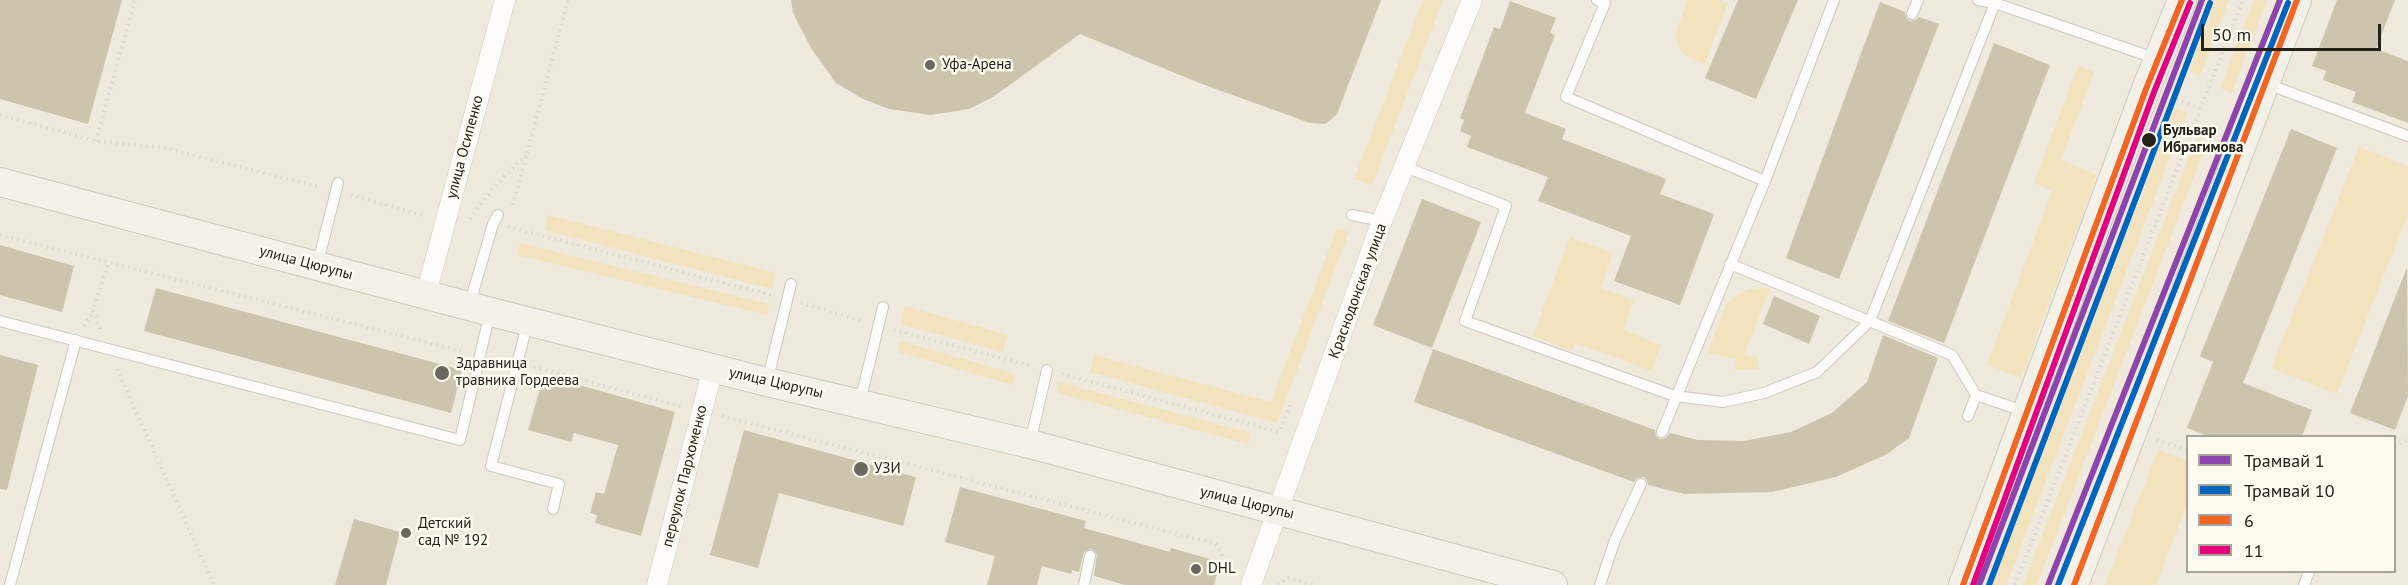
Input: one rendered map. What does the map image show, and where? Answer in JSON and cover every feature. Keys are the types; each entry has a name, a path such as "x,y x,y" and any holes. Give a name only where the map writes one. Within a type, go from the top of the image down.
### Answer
{"main road":[{"path":"1963,585 2146,89 2182,0"},
{"path":"2074,585 2296,0"},
{"name":"улица Цюрупы","path":"0,182 766,382 860,402 1030,444 1552,585"}],"street":[{"name":"улица Осипенко","path":"426,294 504,0"},
{"name":"Краснодонская улица","path":"1251,585 1382,221 1472,0"},
{"name":"переулок Пархоменко","path":"657,585 713,368"}],"lane":[{"path":"1597,0 1605,3 1566,97 1765,181"},
{"path":"1662,432 1765,181 1834,0"},
{"path":"1912,14 1918,0"},
{"path":"1978,0 1996,2 2159,59"},
{"path":"1405,167 1506,206 1465,321 1675,396 1723,402 1764,393 1817,372 1870,321 1996,2"},
{"path":"2265,83 2408,136"},
{"path":"317,266 337,187"},
{"path":"1352,215 1382,221"},
{"path":"0,321 460,440 480,356 480,309 500,218"},
{"path":"1730,264 1952,355 1976,395 2027,412"},
{"path":"766,382 791,284"},
{"path":"860,402 884,307"},
{"path":"528,321 491,466 559,484 553,509"},
{"path":"10,585 76,340"},
{"path":"1030,444 1047,370"},
{"path":"1968,416 1976,395"},
{"path":"1600,585 1615,540 1641,484"},
{"path":"1084,585 1090,556"}],"path":[{"path":"96,141 135,0"},
{"path":"512,206 568,0"},
{"path":"2015,585 2243,0"},
{"path":"2146,89 2201,108"},
{"path":"0,115 96,141 169,148 337,187 439,220 447,217"},
{"path":"500,218 469,220 492,189 527,155"},
{"path":"500,218 507,226 1279,432 1292,400"},
{"path":"500,218 507,226"},
{"path":"0,235 480,356"},
{"path":"108,262 93,311 214,585"},
{"path":"519,363 1216,544 1232,575"},
{"path":"2153,438 2186,450"},
{"path":"1278,585 1288,578 1314,585"}],"shaded area":[{"path":"1423,0 1443,0 1372,185 1354,179"},
{"path":"1688,0 1721,0 1728,3 1705,63 1689,58 1680,50 1675,34"},
{"path":"2216,0 2229,0 2200,76 2189,72"},
{"path":"2254,0 2267,0 2232,93 2220,88"},
{"path":"2078,65 2094,72 2061,160 2097,175 2021,378 1987,365 2052,191 2034,183"},
{"path":"2175,108 2187,113 2006,585 1992,585"},
{"path":"2196,138 2207,143 2037,585 2023,585"},
{"path":"2359,147 2408,166 2408,214 2337,394 2271,368"},
{"path":"548,215 776,273 772,289 544,230"},
{"path":"1337,228 1349,232 1277,423 1090,372 1094,355 1271,402"},
{"path":"1570,237 1613,253 1601,288 1634,301 1623,330 1661,345 1651,371 1576,343 1572,351 1533,336"},
{"path":"520,243 769,304 767,315 517,255"},
{"path":"1770,288 1744,355 1758,357 1758,369 1735,370 1736,359 1707,353 1727,302 1748,289"},
{"path":"905,306 1008,335 1003,352 900,324"},
{"path":"901,341 1016,374 1013,385 898,352"},
{"path":"1059,382 1251,433 1248,444 1057,393"},
{"path":"2158,450 2186,461 2186,507 2156,585 2105,585"}],"building":[{"path":"0,0 122,0 88,124 0,99"},
{"name":"Уфа-Арена","path":"791,0 1381,0 1337,114 1326,124 1310,123 1202,84 1080,34 993,97 969,109 931,115 889,109 863,99 836,83 811,48 793,13"},
{"path":"1738,0 1798,0 1756,99 1705,78"},
{"path":"2337,0 2395,0 2376,49 2408,61 2408,123 2352,102 2356,92 2323,80 2326,71 2312,66"},
{"path":"1510,1 1556,18 1550,33 1555,35 1525,113 1566,129 1562,139 1666,179 1660,194 1714,214 1680,305 1614,281 1631,236 1538,201 1548,177 1467,147 1471,136 1460,131 1464,120 1460,118 1494,27 1500,29"},
{"path":"1880,2 1905,12 1906,18 1910,21 1919,17 1939,24 1839,279 1786,258"},
{"path":"1994,43 2050,65 1944,343 1888,321"},
{"path":"2291,129 2337,148 2243,383 2312,410 2302,435 2205,435 2187,428 2213,362 2200,356"},
{"path":"1422,199 1481,222 1432,348 1373,325"},
{"path":"0,245 74,266 62,312 0,295"},
{"path":"2407,267 2408,396 2395,430 2350,413"},
{"path":"156,288 462,370 451,413 144,331"},
{"path":"1774,296 1820,316 1809,344 1763,324"},
{"path":"1883,335 1938,358 1909,438 1887,454 1836,477 1772,492 1684,494 1648,485 1644,477 1637,478 1634,482 1414,402 1433,349 1655,430 1656,436 1660,439 1666,438 1670,433 1698,440 1744,441 1791,432 1832,413 1867,382"},
{"path":"0,355 38,365 7,490 0,489"},
{"path":"544,375 675,412 641,536 595,523 597,515 590,513 596,492 604,494 618,445 574,433 571,442 528,430"},
{"path":"744,430 916,477 903,526 779,493 758,568 710,555"},
{"path":"960,487 1086,521 1084,528 1170,552 1171,548 1220,562 1214,585 1125,585 1094,576 1097,554 1091,549 1084,552 1079,572 1072,570 1071,574 1042,566 1037,585 987,585 995,556 945,542"},
{"path":"354,519 400,532 386,585 335,585"}],"tram line":[{"name":"1","path":"1979,585 2202,0"},
{"name":"1","path":"2048,585 2280,0"},
{"name":"10","path":"1989,585 2210,3"},
{"name":"10","path":"2058,585 2288,3"}],"transit line":[{"name":"6","path":"1963,585 2146,89 2182,0"},
{"name":"6","path":"2074,585 2297,0"},
{"name":"11","path":"1973,585 2154,92 2190,3"}],"place":[{"name":"Уфа-Арена","path":"930,65"},
{"name":"Бульвар Ибрагимова","path":"2149,140"},
{"name":"Здравница травника Гордеева","path":"442,373"},
{"name":"УЗИ","path":"861,469"},
{"name":"Детский сад № 192","path":"406,533"},
{"name":"DHL","path":"1196,569"}]}
